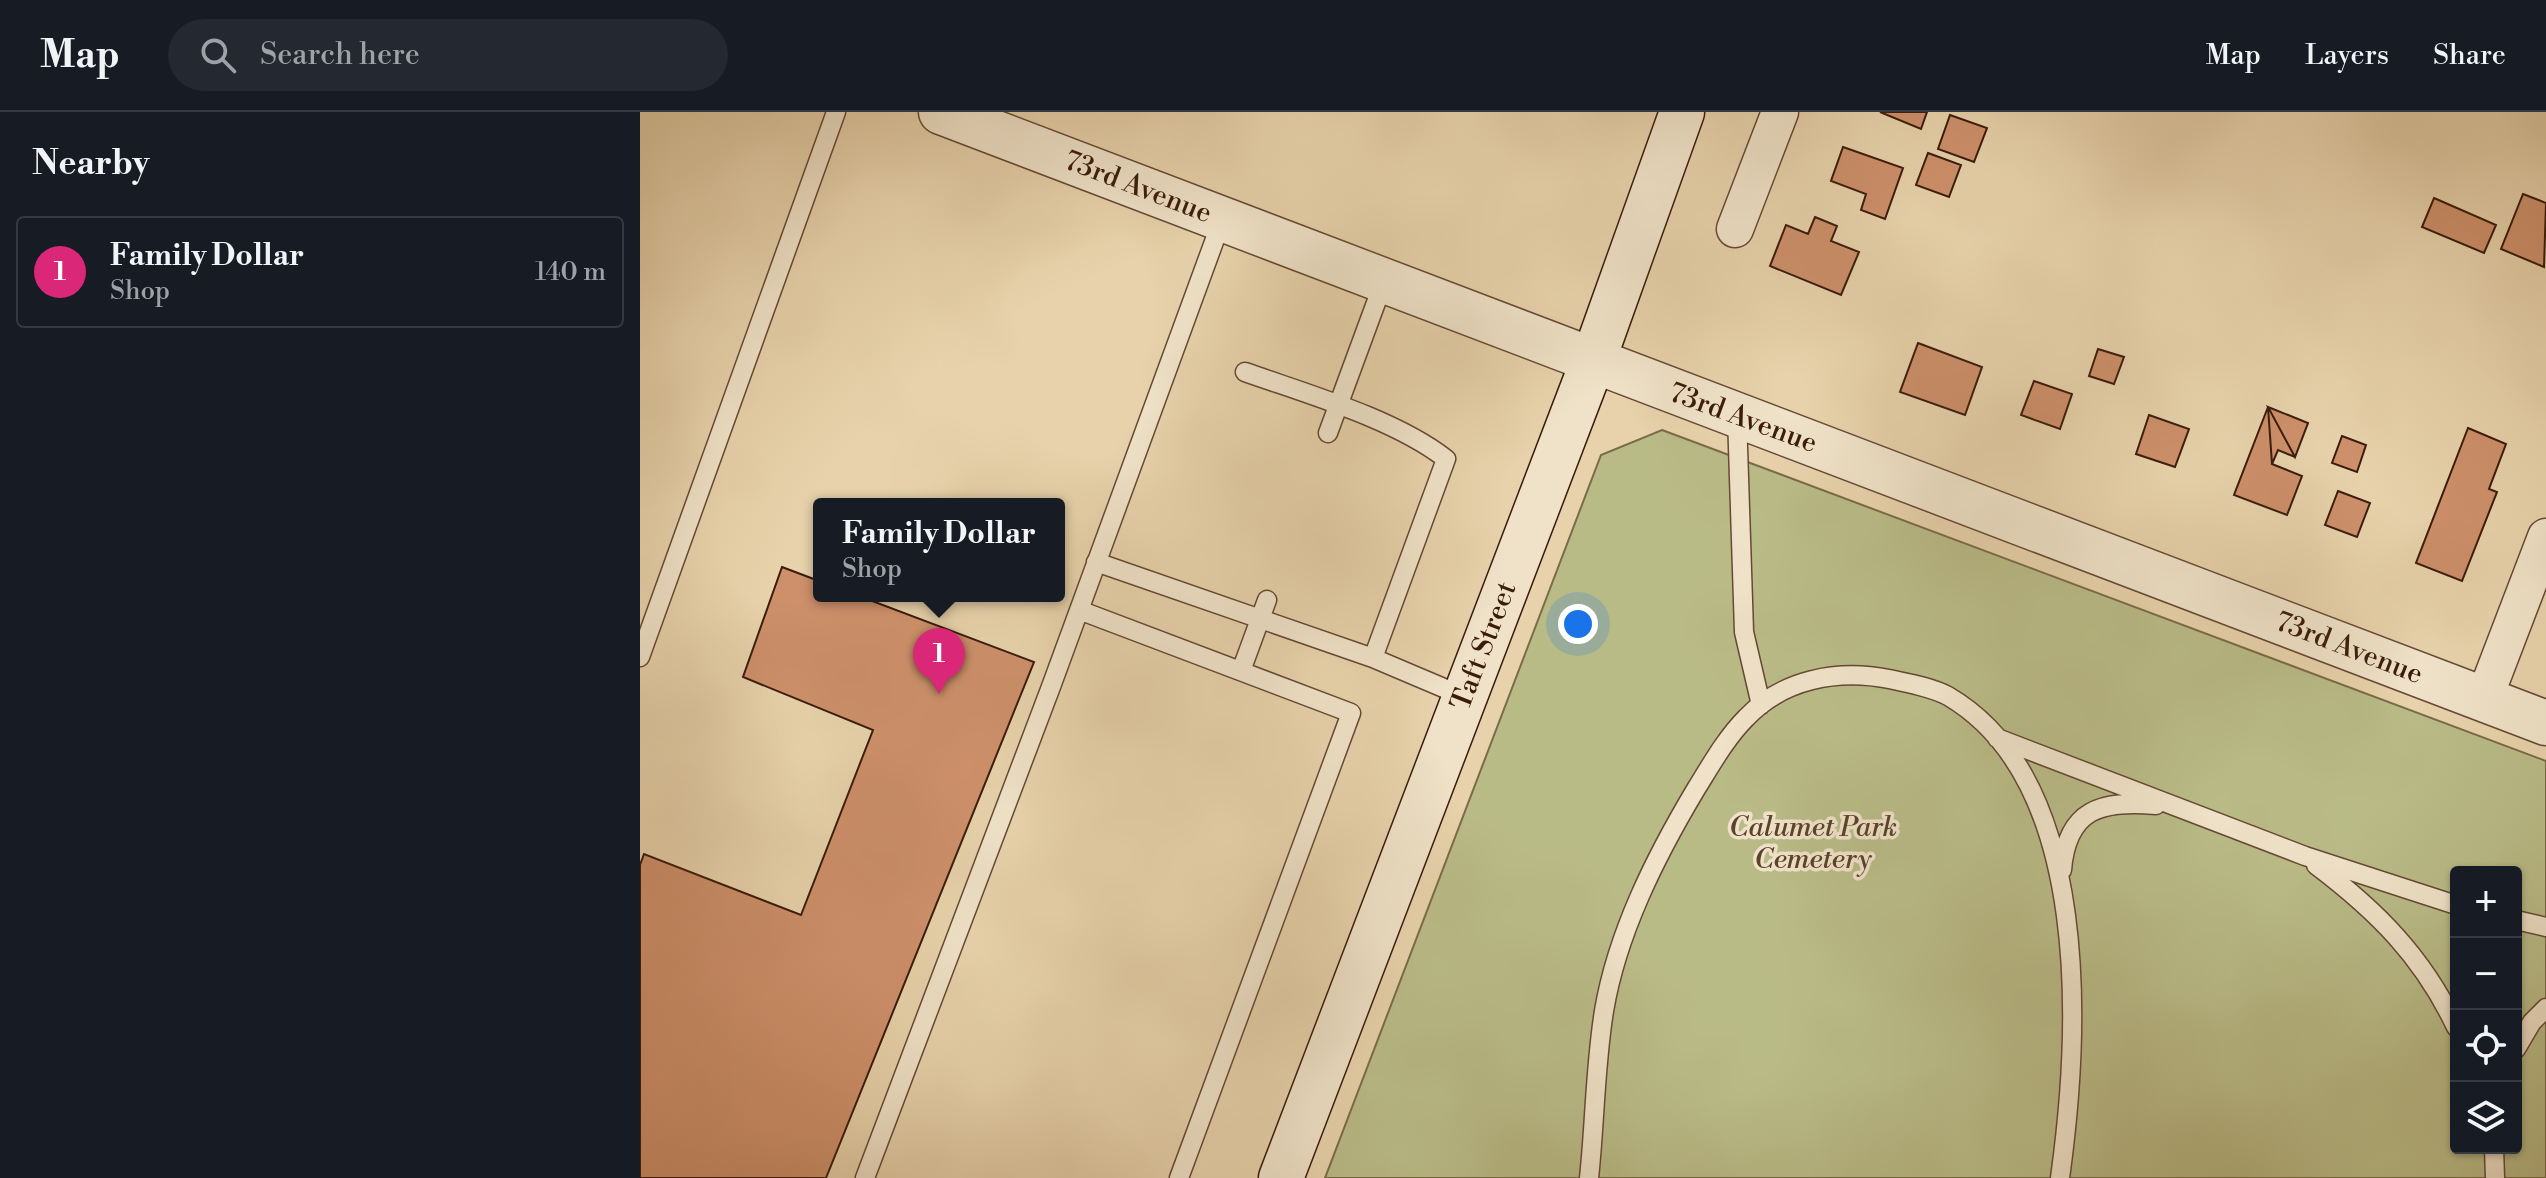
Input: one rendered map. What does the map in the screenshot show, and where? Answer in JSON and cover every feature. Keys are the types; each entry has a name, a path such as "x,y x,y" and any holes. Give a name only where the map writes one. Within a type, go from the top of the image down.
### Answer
{"street":[{"name":"73rd Avenue","path":"941,112 2546,723"},
{"name":"Taft Street","path":"1281,1178 1593,361 1682,112"},
{"path":"1735,229 1780,112"},
{"path":"2484,699 2546,537"}],"lane":[{"path":"640,657 836,112"},
{"path":"865,1178 1222,220"},
{"path":"1328,433 1384,281"},
{"path":"1245,372 1338,405 1425,443 1446,459 1418,510 1384,602 1373,658"},
{"path":"1737,416 1744,632 1761,705"},
{"path":"1096,562 1264,609 1465,697"},
{"path":"1241,671 1264,609"},
{"path":"1079,610 1351,713 1179,1178"},
{"path":"1589,1178 1596,1077 1605,1009 1625,936 1649,872 1729,737 1747,716 1778,692 1808,680 1840,675 1872,676 1945,694 1975,714 1997,738 2034,796 2061,881 2069,933 2071,1008 2068,1106 2060,1178"},
{"path":"1997,738 2305,856 2450,903"},
{"path":"2061,881 2064,848 2076,824 2087,813 2138,803 2176,807"},
{"path":"2305,856 2387,924 2421,964 2450,1016"},
{"path":"2522,921 2546,927"},
{"path":"2522,1039 2532,1022 2546,1008"},
{"path":"2494,1154 2495,1178"}],"green space":[{"name":"Calumet Park Cemetery","path":"1662,430 2546,761 2546,1178 1325,1178 1601,455"}],"building":[{"path":"1880,112 1927,112 1921,129"},
{"path":"1950,115 1987,128 1974,162 1938,149"},
{"path":"1843,147 1903,168 1885,219 1861,210 1866,194 1831,181"},
{"path":"1928,153 1961,165 1949,197 1916,185"},
{"path":"2523,194 2546,203 2544,267 2501,249"},
{"path":"2434,198 2496,225 2484,253 2422,227"},
{"path":"1815,217 1837,226 1831,241 1859,252 1841,295 1770,266 1786,225 1808,234"},
{"path":"1918,343 1982,367 1965,415 1900,392"},
{"path":"2098,349 2124,357 2114,384 2089,376"},
{"path":"2034,381 2072,394 2060,429 2021,415"},
{"path":"2268,407 2308,423 2295,457"},
{"path":"2268,407 2272,464 2302,476 2287,515 2234,495"},
{"path":"2268,407 2308,423 2295,457 2278,450 2272,464 2302,476 2287,515 2234,495"},
{"path":"2149,415 2189,429 2175,467 2136,454"},
{"path":"2468,428 2506,444 2489,489 2497,492 2462,581 2416,563"},
{"path":"2342,436 2366,445 2357,472 2332,463"},
{"path":"2338,491 2370,503 2357,537 2325,525"},
{"path":"782,567 813,579 813,602 875,602 1034,662 826,1178 640,1178 640,865 644,854 801,915 873,730 743,677"}],"place":[{"name":"Family Dollar","path":"939,694"}]}
